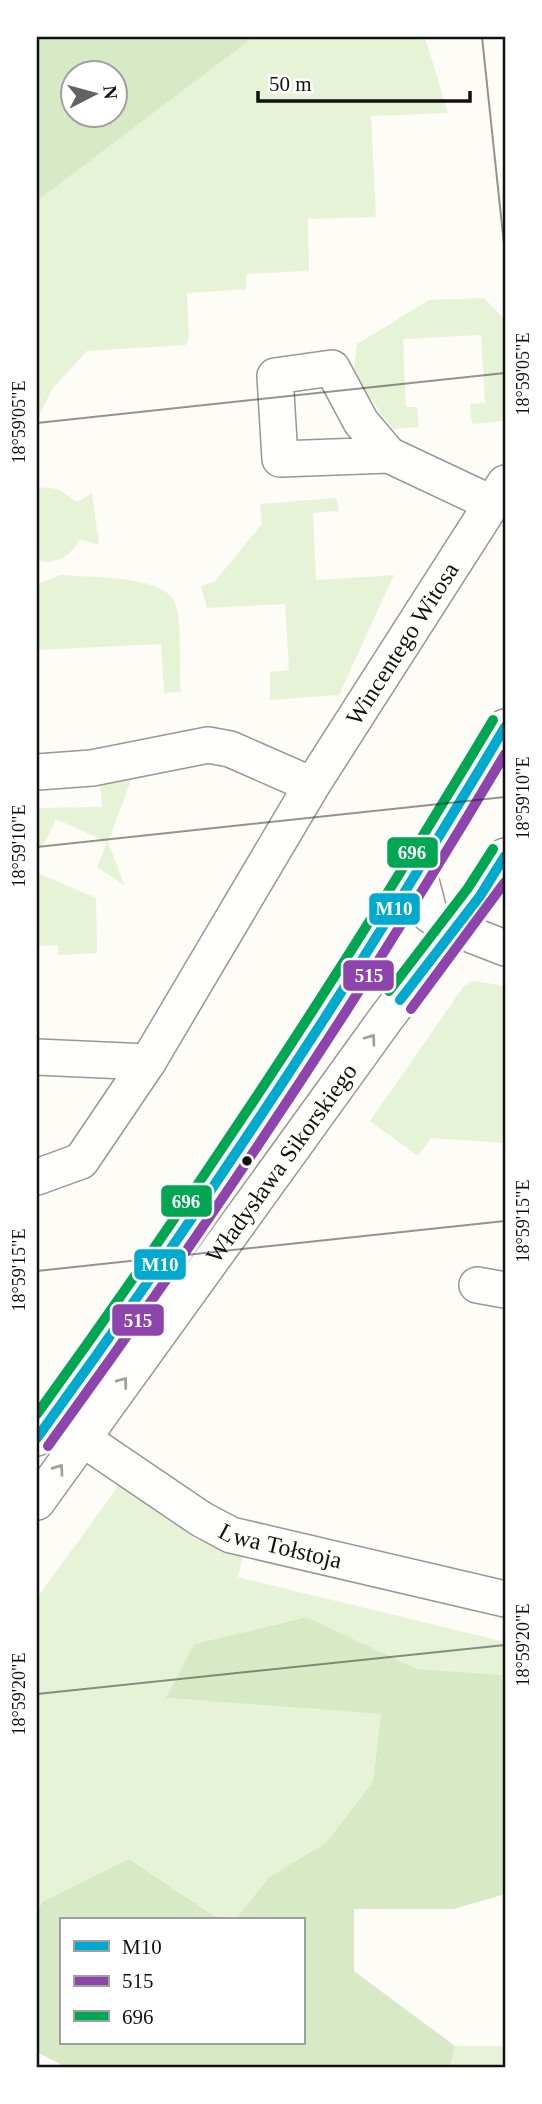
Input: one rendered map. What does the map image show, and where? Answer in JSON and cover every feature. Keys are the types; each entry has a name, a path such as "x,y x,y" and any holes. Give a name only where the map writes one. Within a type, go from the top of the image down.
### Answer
{"street":[{"name":"Wincentego Witosa","path":"37,1177 81,1161 148,1062 312,785 499,493 389,455"},
{"name":"Władysława Sikorskiego","path":"41,1422 225,1170 419,873 505,727"},
{"path":"37,772 92,768 170,754 192,746 215,745 312,785"},
{"name":"Władysława Sikorskiego","path":"37,1502 82,1436 379,1028 456,929 505,856"},
{"path":"419,873 430,915 456,929 505,948"},
{"path":"37,1057 148,1062"},
{"name":"Lwa Tołstoja","path":"41,1422 82,1436 201,1519 231,1535 505,1599"}],"green space":[{"path":"37,37 254,37 37,201"},
{"path":"254,37 425,37 448,113 371,116 376,217 308,219 309,271 246,274 246,289 187,293 189,337 186,345 87,351 53,388 37,419 37,201"},
{"path":"484,298 505,320 505,421 472,424 470,404 485,403 481,335 403,339 406,407 417,407 419,427 393,429 353,375 357,344 429,300"},
{"path":"42,487 58,489 77,502 92,493 99,545 80,539 73,550 63,558 51,562 37,560 37,490"},
{"path":"336,498 339,511 313,513 316,580 394,575 339,695 270,700 270,672 289,670 285,604 207,608 201,586 215,581 262,524 260,504"},
{"path":"61,575 143,583 170,595 178,614 181,692 164,693 161,644 37,650 37,584"},
{"path":"133,775 108,842 125,886 97,867 107,842 56,819 44,844 37,849 37,808 102,807 100,783"},
{"path":"37,873 96,898 97,953 58,955 58,945 37,946"},
{"path":"474,981 505,986 505,1143 431,1138 418,1156 370,1121 464,986"},
{"path":"119,1485 197,1540 244,1552 238,1577 505,1642 505,1675 417,1669 307,1617 194,1644 167,1698 381,1714 373,1782 326,1844 269,1877 237,1918 217,1918 129,1859 60,1918 37,1992 37,1598"},
{"path":"307,1617 417,1669 505,1675 505,1894 454,1909 354,1909 354,1971 455,2046 450,2067 66,2067 37,2052 37,1915 42,1902 129,1859 217,1918 60,1918 60,2044 304,2044 304,1918 237,1918 269,1877 326,1843 373,1782 381,1714 166,1698 194,1644"},
{"path":"455,2046 505,2046 505,2067 450,2067"}],"transit line":[{"name":"696","path":"37,1414 215,1159 385,897 493,720"},
{"name":"M10","path":"37,1438 160,1264 279,1088 394,909 505,727"},
{"name":"515","path":"48,1446 109,1362 285,1105 397,931 505,754"},
{"name":"696","path":"389,991 468,888 493,849"},
{"name":"M10","path":"400,1000 480,896 505,856"},
{"name":"515","path":"411,1009 505,882"}]}
